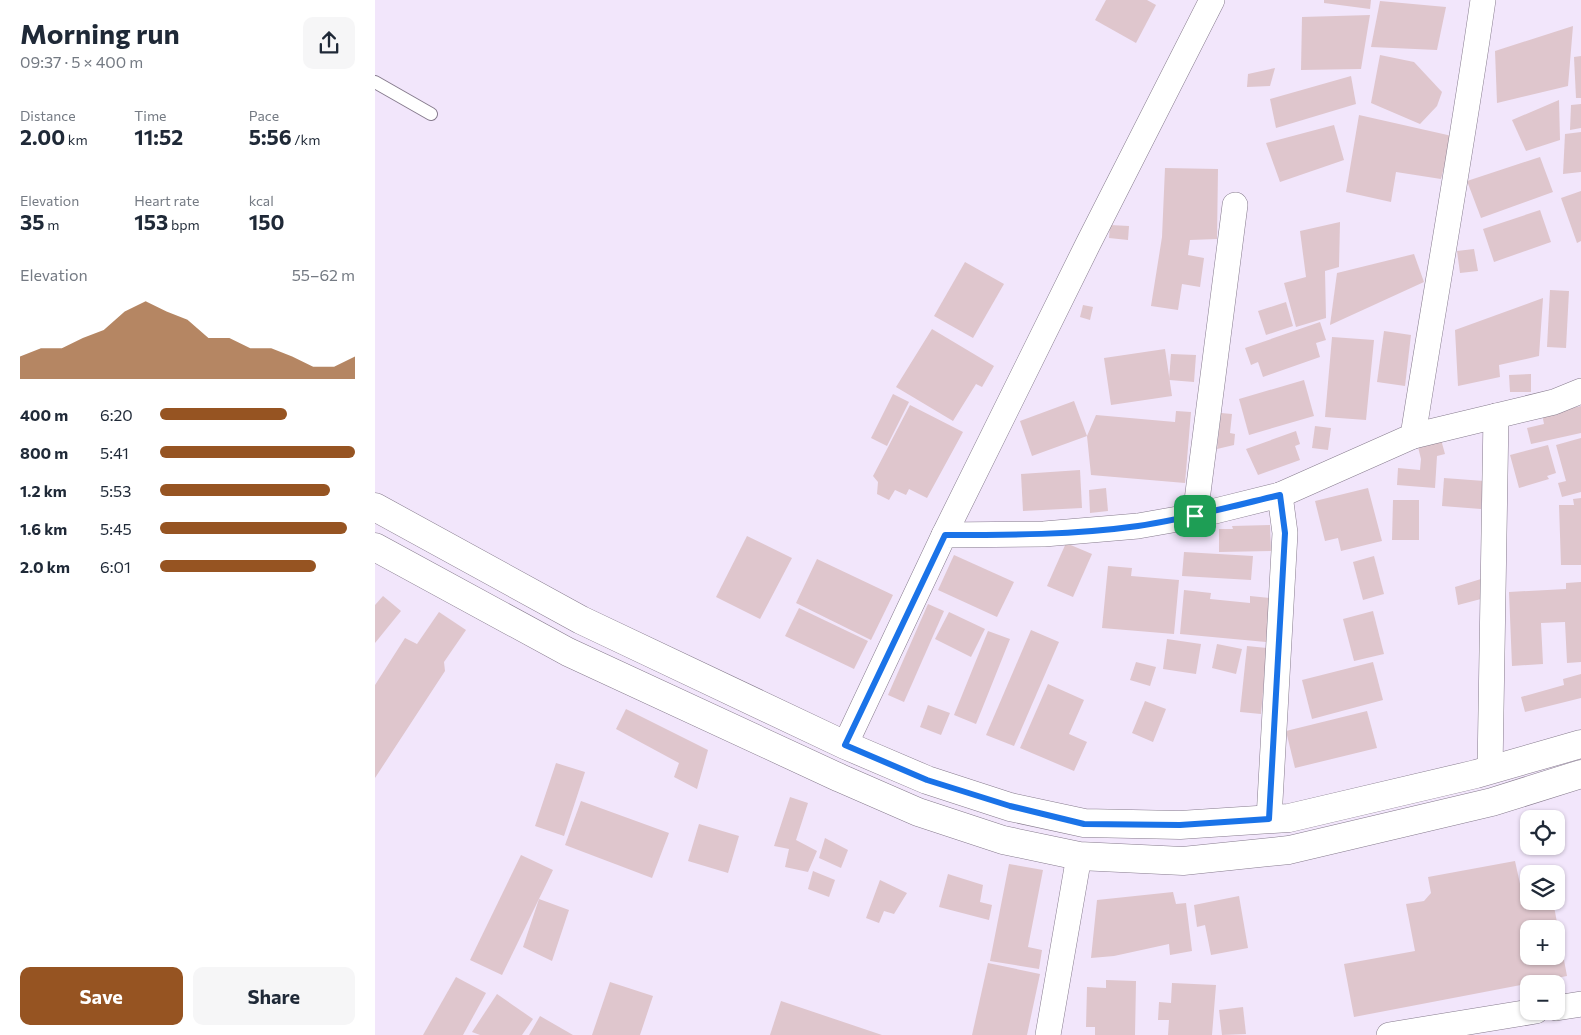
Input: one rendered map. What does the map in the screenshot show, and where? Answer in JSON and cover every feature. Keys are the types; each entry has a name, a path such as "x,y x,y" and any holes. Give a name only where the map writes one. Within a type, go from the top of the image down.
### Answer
{"main road":[{"path":"375,507 581,620 845,745 927,780 1010,806 1084,824 1180,825 1289,818 1490,770 1581,744"},
{"path":"375,547 568,652 840,778 918,812 995,838 1079,856 1183,861 1289,850 1492,802 1581,774"}],"street":[{"path":"845,745 945,535 1088,244 1212,0"},
{"path":"1413,436 1445,228 1468,104 1483,0"},
{"path":"1195,516 1235,205"},
{"path":"945,535 1044,534 1137,526 1195,516 1280,495 1413,436 1554,402 1581,392"},
{"path":"1490,770 1496,416"},
{"path":"1269,819 1285,533 1280,495"},
{"path":"1048,1035 1079,856"},
{"path":"1565,1007 1581,1004"},
{"path":"1389,1035 1520,1014"}],"lane":[{"path":"375,82 431,114"}],"building":[{"path":"1106,0 1147,0 1156,5 1136,43 1095,20"},
{"path":"1324,0 1371,0 1370,9 1324,3"},
{"path":"1380,1 1446,7 1437,50 1371,47"},
{"path":"1370,15 1361,69 1301,70 1302,17"},
{"path":"1573,26 1568,86 1497,103 1495,51"},
{"path":"1380,55 1414,62 1442,92 1437,106 1420,124 1371,103"},
{"path":"1581,56 1581,98 1576,98 1574,57"},
{"path":"1275,68 1270,86 1247,87 1248,74"},
{"path":"1351,76 1356,104 1276,128 1270,99"},
{"path":"1559,100 1560,140 1526,151 1512,120"},
{"path":"1581,104 1581,128 1570,130 1571,105"},
{"path":"1359,115 1452,136 1441,179 1396,172 1391,202 1346,192"},
{"path":"1334,125 1344,160 1280,182 1266,143"},
{"path":"1581,132 1581,172 1563,174 1565,134"},
{"path":"1540,157 1553,192 1481,218 1467,181"},
{"path":"1165,168 1218,169 1217,239 1190,240 1188,255 1204,258 1200,287 1182,284 1178,310 1151,306 1162,237"},
{"path":"1581,191 1581,241 1577,243 1561,198"},
{"path":"1540,210 1551,242 1494,262 1483,229"},
{"path":"1340,222 1339,267 1325,271 1326,318 1296,327 1284,283 1306,277 1300,231"},
{"path":"1110,225 1129,226 1128,240 1109,238"},
{"path":"1474,249 1478,271 1460,273 1457,251"},
{"path":"1414,254 1424,282 1330,325 1337,273"},
{"path":"965,262 1004,284 973,338 934,316"},
{"path":"1550,290 1569,291 1566,348 1547,347"},
{"path":"1543,298 1539,356 1499,365 1500,377 1458,386 1455,330"},
{"path":"1286,302 1293,326 1266,335 1258,311"},
{"path":"1083,305 1093,307 1090,320 1080,317"},
{"path":"1320,322 1326,340 1316,343 1320,357 1263,377 1258,362 1251,365 1245,348"},
{"path":"932,329 994,366 982,387 976,384 953,421 896,387"},
{"path":"1384,331 1411,335 1405,386 1377,382"},
{"path":"1332,337 1374,340 1366,420 1325,417"},
{"path":"1165,349 1172,396 1111,405 1104,358"},
{"path":"1171,354 1196,355 1194,382 1169,380"},
{"path":"1531,374 1531,392 1510,392 1509,375"},
{"path":"1304,380 1314,416 1249,435 1239,399"},
{"path":"893,394 909,402 887,446 871,438"},
{"path":"1074,401 1087,436 1032,456 1020,421"},
{"path":"910,405 963,432 927,498 909,489 906,495 895,490 889,500 877,494 878,482 873,476"},
{"path":"1581,406 1581,433 1531,444 1527,428 1544,424 1542,414"},
{"path":"1176,411 1191,412 1185,483 1091,475 1087,436 1096,415 1175,422"},
{"path":"1221,413 1232,414 1230,433 1235,434 1234,445 1217,449"},
{"path":"1315,426 1331,428 1328,450 1312,448"},
{"path":"1296,431 1300,444 1295,446 1300,460 1258,475 1246,449"},
{"path":"1440,436 1445,454 1437,456 1435,488 1397,485 1398,468 1420,470 1421,459 1417,443"},
{"path":"1581,438 1581,492 1562,497 1558,483 1566,481 1556,445"},
{"path":"1548,445 1556,473 1547,476 1549,479 1519,488 1510,455"},
{"path":"1080,470 1082,508 1023,511 1021,474"},
{"path":"1444,478 1484,481 1481,509 1442,506"},
{"path":"1106,488 1108,511 1090,513 1089,490"},
{"path":"1368,488 1382,541 1341,551 1338,538 1325,541 1315,501"},
{"path":"1581,498 1581,565 1561,565 1559,505 1574,505 1573,499"},
{"path":"1393,500 1419,500 1419,540 1392,540"},
{"path":"1270,525 1271,551 1219,552 1219,529 1233,529 1232,526"},
{"path":"747,536 792,558 760,619 716,597"},
{"path":"1066,543 1092,554 1073,597 1047,586"},
{"path":"1184,552 1253,556 1251,580 1182,576"},
{"path":"954,555 1014,582 997,617 938,590"},
{"path":"1374,556 1384,594 1363,600 1353,562"},
{"path":"817,559 893,595 871,640 796,603"},
{"path":"1108,566 1132,568 1131,576 1179,580 1174,634 1102,628"},
{"path":"1481,579 1481,599 1458,605 1455,587"},
{"path":"1581,582 1581,662 1567,663 1565,622 1541,623 1543,664 1512,666 1509,592 1566,589 1566,583"},
{"path":"1184,590 1211,593 1210,599 1250,603 1250,596 1270,598 1266,642 1180,634"},
{"path":"383,596 401,611 375,643 375,605"},
{"path":"928,604 944,611 904,702 888,695"},
{"path":"799,608 868,641 854,669 785,636"},
{"path":"1373,611 1384,654 1354,661 1343,619"},
{"path":"439,612 466,630 444,662 445,671 375,778 375,685 405,638 417,644"},
{"path":"949,612 985,629 971,657 935,639"},
{"path":"1031,630 1059,642 1014,746 986,735"},
{"path":"988,631 1010,639 976,724 954,715"},
{"path":"1167,639 1201,644 1196,674 1163,669"},
{"path":"1217,644 1242,649 1236,674 1212,668"},
{"path":"1247,646 1267,648 1261,714 1240,712"},
{"path":"1136,662 1156,667 1150,686 1130,680"},
{"path":"1373,662 1383,700 1312,719 1302,680"},
{"path":"1581,674 1581,698 1525,712 1521,697 1564,685 1563,679"},
{"path":"1048,684 1084,700 1069,734 1087,742 1074,771 1020,748"},
{"path":"1145,701 1166,709 1153,742 1132,733"},
{"path":"928,705 950,713 941,735 920,727"},
{"path":"626,709 708,750 697,789 674,777 679,763 616,729"},
{"path":"1367,711 1377,748 1295,768 1286,731"},
{"path":"556,763 585,772 564,836 535,826"},
{"path":"790,797 808,803 796,840 817,851 808,872 785,867 789,849 774,846"},
{"path":"581,801 669,833 652,878 565,845"},
{"path":"699,824 739,836 728,873 688,861"},
{"path":"825,838 848,850 841,868 819,858"},
{"path":"521,855 553,870 502,975 470,960"},
{"path":"1515,861 1520,884 1520,910 1555,910 1557,920 1520,920 1520,965 1565,965 1567,976 1520,975 1520,985 1354,1017 1344,964 1415,951 1406,904 1424,901 1431,893 1428,877"},
{"path":"1009,864 1043,870 1028,947 1042,950 1039,969 990,961"},
{"path":"813,871 835,880 829,897 808,889"},
{"path":"948,874 983,885 980,902 992,905 989,920 939,907"},
{"path":"880,880 907,893 894,914 884,911 879,923 866,918"},
{"path":"1173,892 1176,904 1186,903 1192,951 1170,955 1169,944 1114,956 1091,958 1097,900"},
{"path":"1239,896 1248,948 1211,955 1205,925 1197,927 1194,905"},
{"path":"539,899 569,910 552,961 523,947"},
{"path":"988,963 1040,974 1027,1035 972,1035"},
{"path":"456,977 486,993 463,1035 423,1035"},
{"path":"1106,980 1136,981 1135,1035 1095,1035 1095,1027 1086,1027 1087,987 1106,988"},
{"path":"610,982 653,996 640,1035 592,1035"},
{"path":"1172,983 1216,985 1212,1035 1168,1035 1169,1020 1158,1020 1159,1002 1171,1003"},
{"path":"497,994 533,1019 522,1035 480,1035 472,1032"},
{"path":"781,1001 882,1035 770,1035"},
{"path":"1243,1007 1246,1034 1222,1035 1219,1010"},
{"path":"540,1016 573,1035 529,1035"}],"route":[{"path":"1280,495 1285,533 1269,819 1180,825 1084,824 1010,806 927,780 845,745 945,535 1044,534 1137,526 1195,516 1280,495"}]}
